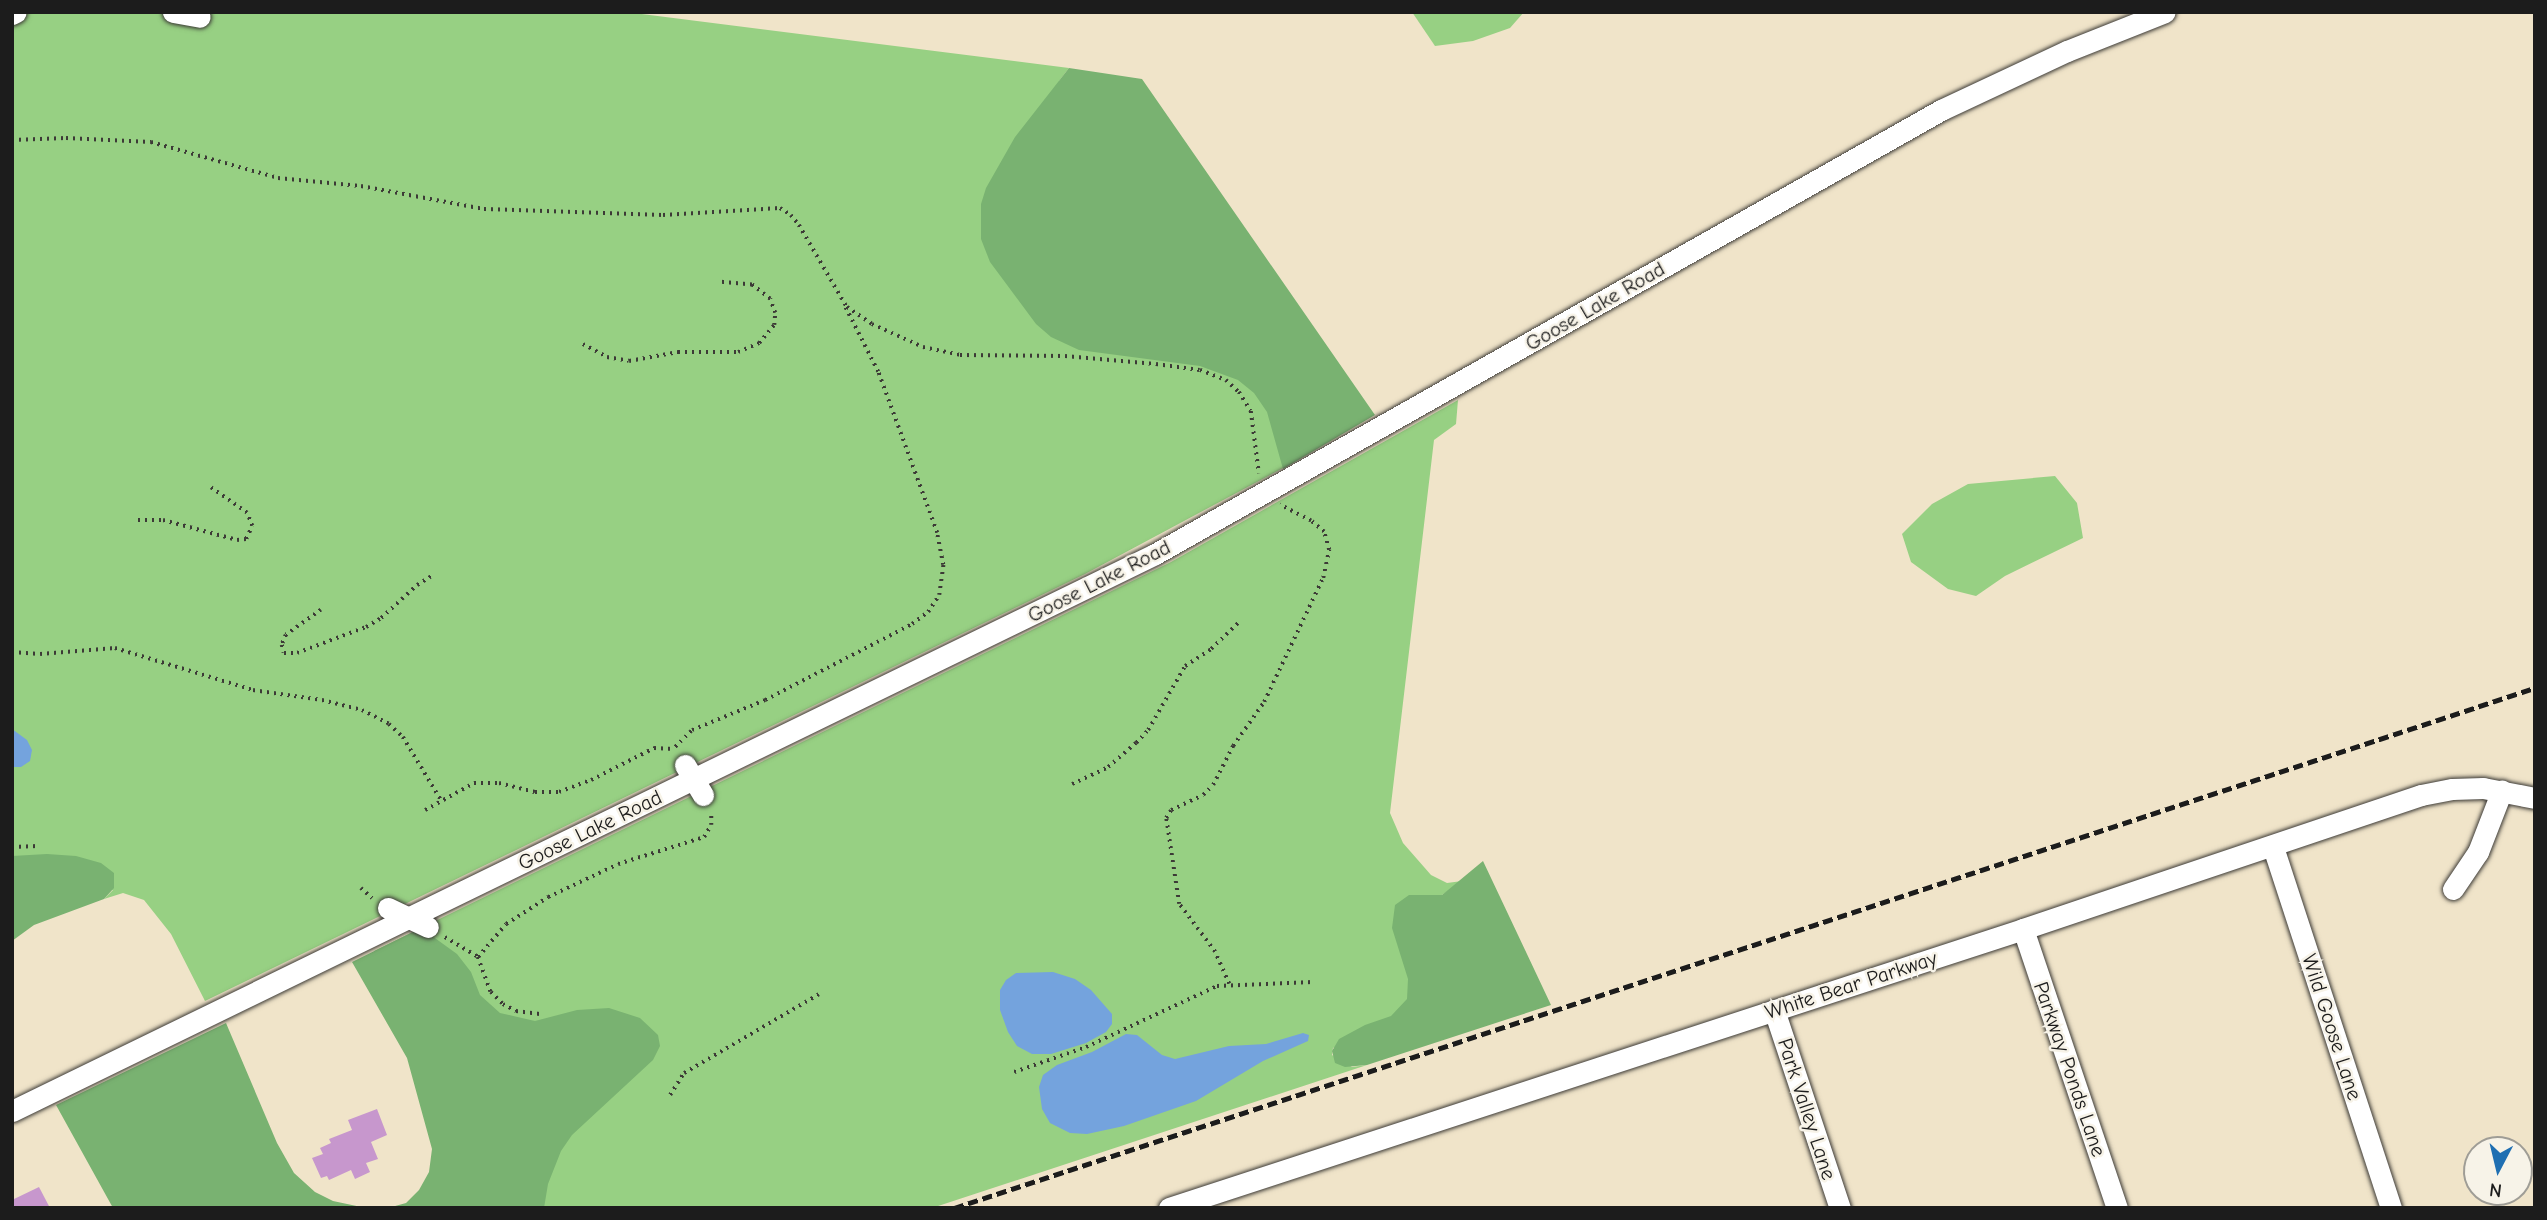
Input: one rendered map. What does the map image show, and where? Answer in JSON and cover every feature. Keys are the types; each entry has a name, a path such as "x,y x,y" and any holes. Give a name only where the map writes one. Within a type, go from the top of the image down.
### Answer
{"street":[{"path":"173,12 200,17"},
{"name":"Goose Lake Road","path":"12,1111 409,918 689,773 1097,583 1269,491 1905,130 2047,60 2165,12"},
{"name":"White Bear Parkway","path":"1170,1208 1196,1203 2273,847 2421,795 2452,789 2502,790 2535,798"},
{"path":"2453,889 2478,852 2502,790"},
{"name":"Wild Goose Lane","path":"2273,847 2391,1208"},
{"path":"388,908 428,927"},
{"name":"Parkway Ponds Lane","path":"2023,929 2116,1208"},
{"name":"Park Valley Lane","path":"1774,1010 1840,1208"}],"path":[{"path":"12,140 66,138 151,142 278,178 361,186 484,209 663,215 779,208 791,215 799,225 878,372 937,533 943,565 936,602 912,624 829,669 687,733 689,773 712,820 704,836 618,864 558,892 506,924 478,957"},
{"path":"583,344 607,356 629,361 678,352 738,352 759,344 774,325 775,313 770,299 752,285 718,282"},
{"path":"841,300 873,324 946,353 981,357 1081,357 1191,368 1217,375 1239,392 1251,411 1269,491 1324,532 1329,550 1323,578 1264,702 1233,746 1213,785 1203,794 1171,810 1166,818 1179,904 1215,952 1229,984"},
{"path":"138,520 163,520 233,539 246,539 252,526 247,513 211,488"},
{"path":"321,610 286,635 282,645 284,653 297,653 366,627 417,584 433,576"},
{"path":"1072,784 1108,767 1136,743 1148,730 1182,670 1225,637 1239,622"},
{"path":"12,652 40,654 115,648 236,685 336,702 362,710 389,724 403,737 441,800"},
{"path":"425,810 466,786 483,782 508,784 535,792 559,792 591,780 654,748 689,773"},
{"path":"12,847 38,846"},
{"path":"428,927 478,957 496,998 516,1011 540,1014"},
{"path":"1014,1072 1073,1053 1202,992 1229,984 1313,982"},
{"path":"670,1095 684,1073 819,994"}],"green space":[{"path":"12,12 626,12 1069,68 1059,81 1309,369 1298,460 1085,574 205,1001 171,934 144,900 123,893 104,899 113,890 12,877"},
{"path":"1412,12 1524,12 1510,28 1473,41 1435,46"},
{"path":"1069,68 1142,79 1375,415 1283,469 1267,412 1254,393 1238,380 1200,366 1079,350 1051,337 1036,324 990,262 981,239 981,204 986,188 1015,137"},
{"path":"1458,400 1456,424 1434,440 1390,813 1403,843 1431,875 1447,883 1462,881 1442,895 1425,896 1468,1002 1333,1048 1332,1055 1352,1067 1367,1065 932,1208 464,1208 374,951 1171,562"},
{"path":"2055,476 2077,503 2083,538 2005,576 1976,596 1948,589 1911,562 1902,534 1932,504 1968,484"},
{"path":"12,856 76,856 101,863 114,873 114,888 104,899 34,925 12,941"},
{"path":"1483,861 1551,1005 1367,1065 1345,1067 1335,1063 1332,1051 1339,1039 1365,1025 1391,1016 1407,999 1408,979 1392,928 1395,905 1409,895 1442,895"},
{"path":"421,928 457,954 471,972 480,995 500,1013 535,1021 577,1010 609,1008 640,1018 658,1035 660,1046 653,1060 572,1135 561,1151 548,1184 544,1208 388,1208 406,1203 419,1190 429,1172 432,1149 407,1058 352,962"},
{"path":"226,1023 277,1143 294,1173 315,1192 333,1201 366,1208 113,1208 56,1105"}],"water":[{"path":"12,729 27,740 32,750 30,761 21,767 12,767"},
{"path":"1053,972 1075,979 1091,990 1112,1014 1112,1024 1106,1032 1086,1043 1051,1054 1032,1054 1017,1046 1008,1032 1000,1010 1000,990 1006,980 1016,973"},
{"path":"1303,1033 1309,1035 1308,1041 1263,1061 1196,1101 1124,1126 1087,1134 1070,1133 1050,1123 1042,1109 1039,1087 1043,1075 1057,1065 1092,1052 1126,1034 1137,1035 1162,1055 1175,1059 1229,1046 1266,1044"}],"building":[{"path":"377,1109 387,1135 371,1142 378,1159 366,1163 370,1172 355,1179 351,1170 329,1180 327,1176 321,1178 312,1158 323,1154 320,1148 331,1143 329,1139 352,1130 348,1120"},
{"path":"39,1187 50,1208 12,1208 12,1200"}],"railway":[{"path":"954,1208 2535,688"}]}
